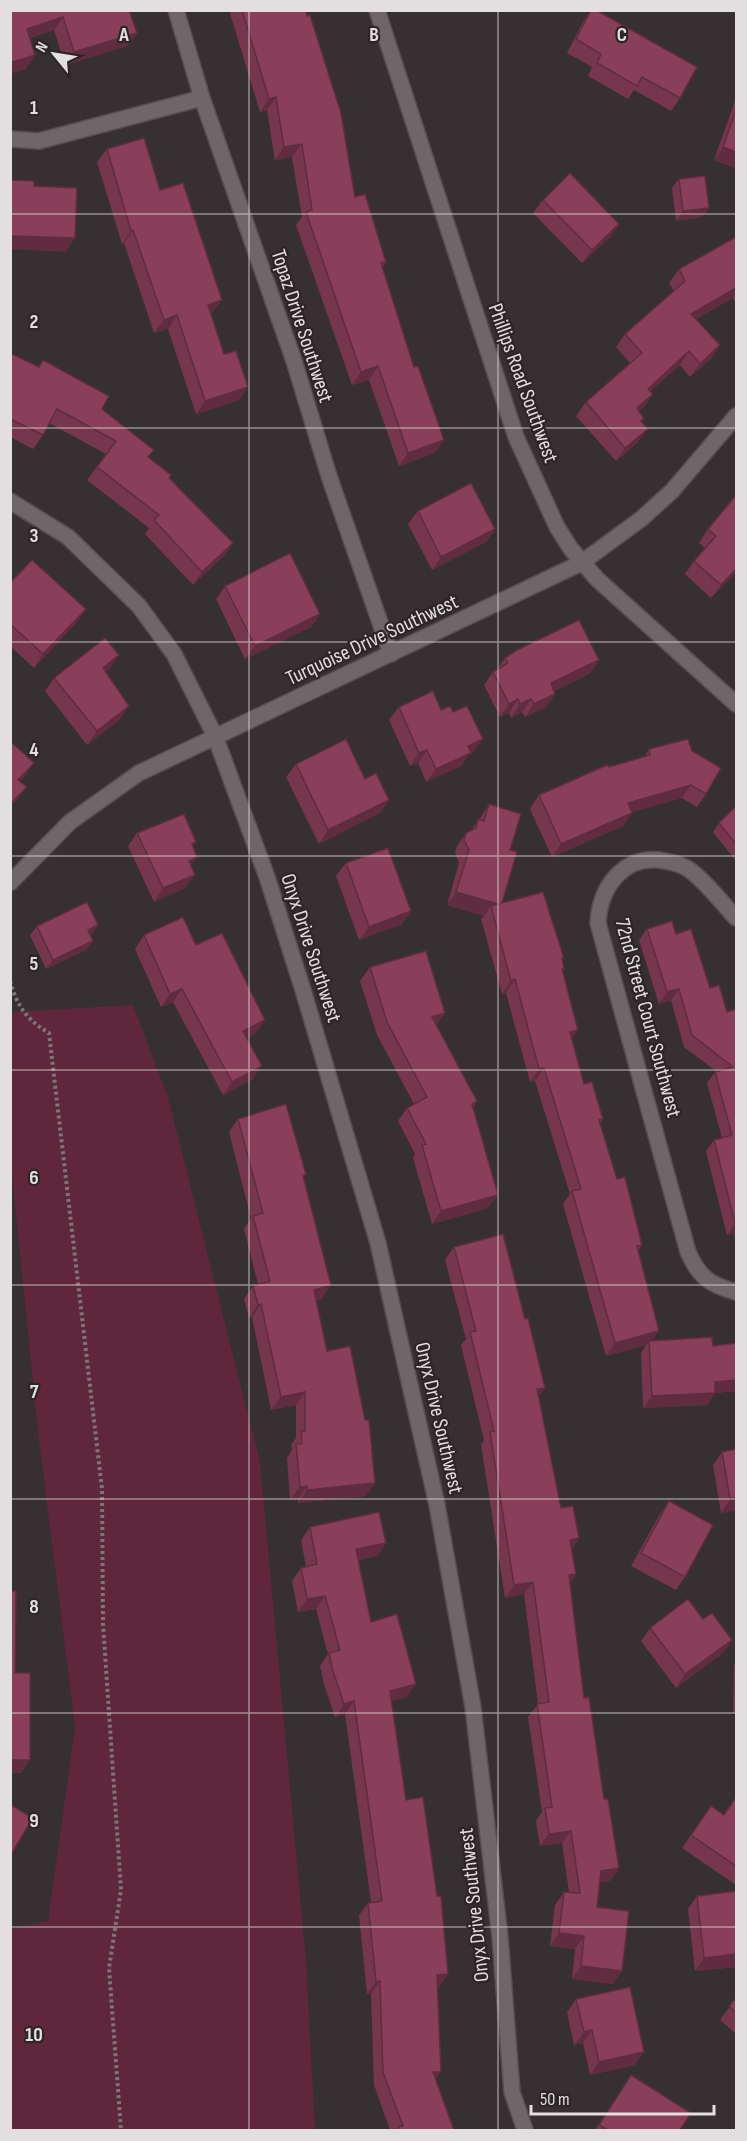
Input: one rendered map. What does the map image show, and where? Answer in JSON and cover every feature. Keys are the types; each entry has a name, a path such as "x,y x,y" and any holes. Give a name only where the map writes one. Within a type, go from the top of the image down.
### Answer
{"street":[{"name":"Topaz Drive Southwest","path":"176,10 202,98 294,361 328,476 391,654"},
{"name":"Phillips Road Southwest","path":"376,10 516,437 557,527 581,563 620,602 736,704"},
{"path":"10,139 39,141 202,98"},
{"name":"Turquoise Drive Southwest","path":"10,883 69,822 139,773 581,563 641,519 672,491 736,416"},
{"name":"Onyx Drive Southwest","path":"10,501 68,537 139,606 174,654 215,736 285,933 378,1243 432,1482 472,1707 500,1937 512,2092 525,2130"},
{"name":"72nd Street Court Southwest","path":"736,918 691,871 679,864 644,860 630,864 612,880 599,908 598,923 688,1252 696,1270 706,1280 736,1292"}],"path":[{"path":"10,981 21,1011 34,1024 49,1033 102,1489 103,1624 121,1890 109,1968 122,2130"}],"shaded area":[{"path":"133,1005 168,1098 260,1462 306,1961 315,2130 11,2130 11,1929 48,1921 75,1727 39,1440 11,1166 11,1012"}],"building":[{"path":"10,10 129,10 137,33 74,52 63,17 27,29 35,55 10,63"},
{"path":"242,10 306,10 307,16 310,15 341,113 355,197 365,194 386,262 381,263 414,367 418,366 444,440 408,453 378,366 361,372 306,212 312,210 302,144 284,147 276,97 269,99"},
{"path":"591,10 596,10 697,67 680,98 642,77 637,86 597,63 601,54 576,39"},
{"path":"736,110 736,152 723,147"},
{"path":"144,138 160,190 183,183 222,300 208,305 224,354 236,351 248,387 205,401 177,315 164,320 133,230 131,231 107,149"},
{"path":"570,173 619,224 592,250 543,200"},
{"path":"705,176 709,208 683,211 679,179"},
{"path":"10,180 34,181 34,186 77,188 75,238 10,236"},
{"path":"736,237 736,288 691,314 720,345 700,364 689,351 648,389 653,394 637,408 644,419 641,421 648,429 625,448 586,402 642,353 625,334 685,281 679,269"},
{"path":"10,353 39,367 43,360 109,396 102,409 154,450 148,457 171,475 169,478 233,543 202,572 154,520 159,515 97,467 116,441 57,409 43,435 10,419"},
{"path":"471,483 495,529 441,557 418,511"},
{"path":"736,495 736,569 721,585 694,561 716,536 708,529"},
{"path":"290,553 320,614 255,646 225,586"},
{"path":"32,560 86,609 43,654 10,624 10,583"},
{"path":"579,620 599,660 551,683 555,694 534,704 531,699 520,704 518,699 509,704 493,672 508,663 505,658 517,650"},
{"path":"105,638 119,655 103,668 129,706 97,731 54,678"},
{"path":"433,691 441,710 450,706 453,712 467,706 483,739 468,746 471,753 436,769 427,750 419,753 399,707"},
{"path":"346,739 365,779 376,773 389,800 328,830 296,764"},
{"path":"688,739 692,751 721,768 706,794 691,785 628,803 632,813 561,844 539,795 607,765 609,767 650,755 649,749"},
{"path":"10,741 34,763 18,780 27,787 11,803 10,802"},
{"path":"489,804 521,814 510,850 517,852 502,903 543,892 564,958 562,958 564,969 562,969 578,1030 570,1032 584,1084 592,1082 603,1119 599,1120 617,1179 625,1177 642,1245 637,1246 659,1331 615,1343 572,1191 581,1189 544,1068 539,1069 515,979 511,981 491,906 498,904 456,892 469,850 464,840 466,833 476,828 478,819 484,821"},
{"path":"736,806 736,844 719,823"},
{"path":"184,814 196,842 192,844 197,857 189,861 195,875 163,888 137,833"},
{"path":"388,848 411,911 369,927 346,863"},
{"path":"87,902 98,925 88,930 93,941 53,960 37,926"},
{"path":"183,917 196,945 222,933 265,1020 243,1031 262,1066 232,1082 182,989 170,994 144,935"},
{"path":"672,921 676,934 691,929 710,988 719,985 727,1012 736,1009 736,1223 714,1140 732,1135 715,1072 733,1067 692,1035 679,989 667,992 647,929"},
{"path":"426,951 445,1013 432,1017 477,1101 472,1104 498,1195 441,1211 422,1145 426,1144 407,1108 427,1097 387,1022 370,967"},
{"path":"286,1104 306,1174 303,1176 331,1285 314,1290 327,1351 350,1346 365,1420 369,1420 375,1483 307,1490 307,1486 300,1487 296,1444 302,1444 301,1431 305,1431 305,1392 281,1397 261,1304 258,1305 253,1286 270,1281 253,1216 263,1213 238,1119"},
{"path":"503,1234 525,1319 528,1318 545,1388 537,1389 561,1508 573,1506 579,1538 570,1540 576,1574 569,1575 584,1698 589,1697 604,1799 608,1799 619,1868 601,1871 597,1907 629,1911 622,1971 581,1966 584,1936 559,1933 564,1892 580,1893 571,1831 549,1834 545,1808 552,1807 537,1704 549,1702 533,1582 514,1585 490,1432 494,1431 470,1332 476,1331 454,1247"},
{"path":"712,1337 713,1346 736,1343 736,1380 715,1382 715,1393 652,1396 649,1341"},
{"path":"736,1449 736,1498 730,1499 722,1452"},
{"path":"669,1501 713,1525 685,1577 641,1553"},
{"path":"379,1512 386,1543 356,1549 371,1622 397,1614 416,1684 390,1691 406,1800 423,1797 437,1896 441,1896 448,1974 437,1975 441,2072 433,2072 454,2130 400,2130 399,2127 403,2126 383,2072 380,1981 376,1982 368,1903 382,1901 354,1701 344,1704 333,1671 329,1653 340,1650 325,1596 307,1599 301,1568 317,1564 310,1527"},
{"path":"10,1591 16,1591 15,1673 30,1673 30,1760 10,1760"},
{"path":"688,1599 703,1619 712,1613 732,1640 685,1674 650,1628"},
{"path":"736,1797 736,1866 691,1835 711,1806 724,1815"},
{"path":"10,1805 33,1818 10,1856"},
{"path":"736,1891 736,1954 704,1958 697,1896"},
{"path":"630,1987 644,2052 599,2062 592,2030 584,2032 576,1999"},
{"path":"736,1998 736,2013 729,2006"},
{"path":"631,2075 691,2113 680,2130 608,2130 599,2125"}]}
